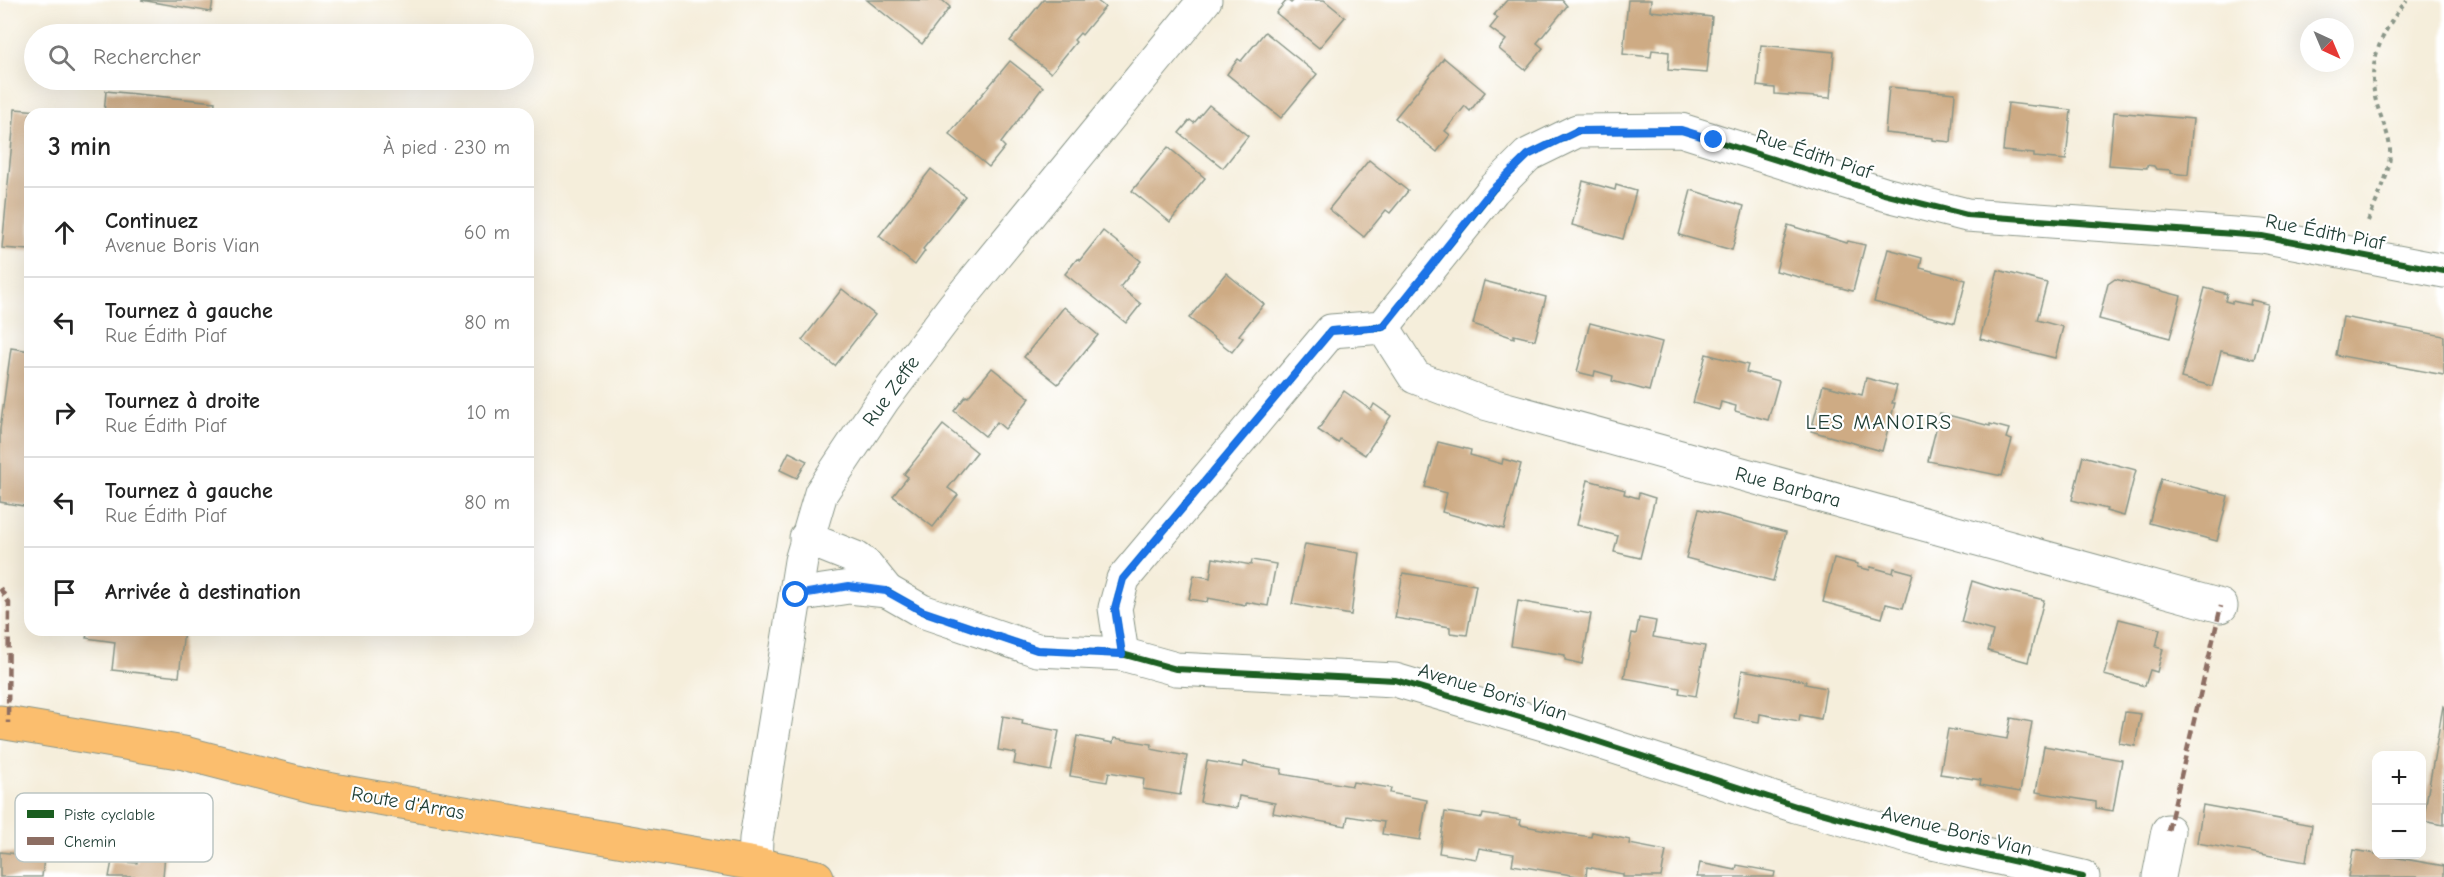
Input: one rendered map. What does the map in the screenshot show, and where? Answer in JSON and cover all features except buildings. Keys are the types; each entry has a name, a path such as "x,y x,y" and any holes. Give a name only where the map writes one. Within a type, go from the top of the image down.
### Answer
{"main road":[{"name":"Route d'Arras","path":"0,722 184,753 316,787 818,877"}],"street":[{"name":"Rue Zeffe","path":"755,864 756,839 806,538 821,493 883,400 954,306 1205,0"},
{"name":"Rue Édith Piaf","path":"1383,327 1492,190 1528,155 1577,131 1681,130 1884,194 1967,214 2262,236 2444,271"},
{"name":"Rue Barbara","path":"1383,327 1415,377 1477,401 2221,606"},
{"path":"1122,654 1115,608 1123,579 1331,331 1383,327"},
{"name":"Avenue Boris Vian","path":"806,538 856,558 867,566 886,591"},
{"name":"Avenue Boris Vian","path":"796,595 849,586 886,591 922,611 1037,650 1122,654 1176,669 1395,680 1540,722 1796,806 1923,841 2083,877"},
{"path":"2159,877 2168,831"}],"path":[{"path":"2354,254 2382,185 2390,156 2388,136 2375,96 2373,69 2378,47 2388,24 2407,0"}],"marked path":[{"path":"0,588 9,603 8,723"},
{"path":"2168,831 2221,606"}],"cycle path":[{"path":"1122,654 1115,608 1123,579 1331,331 1383,327 1493,190 1528,155 1577,131 1681,130 1884,194 1967,215 2262,236 2444,271"},
{"path":"887,591 922,611 1037,650 1122,654 1176,669 1395,680 1550,726 1796,806 1923,841 2083,877"}],"district":[{"name":"LES MANOIRS","path":"1879,422"}],"route":[{"path":"796,595 849,586 886,591 922,611 1037,650 1122,654 1115,608 1123,579 1331,331 1383,327 1492,190 1528,155 1577,131 1681,130 1714,140"}]}
